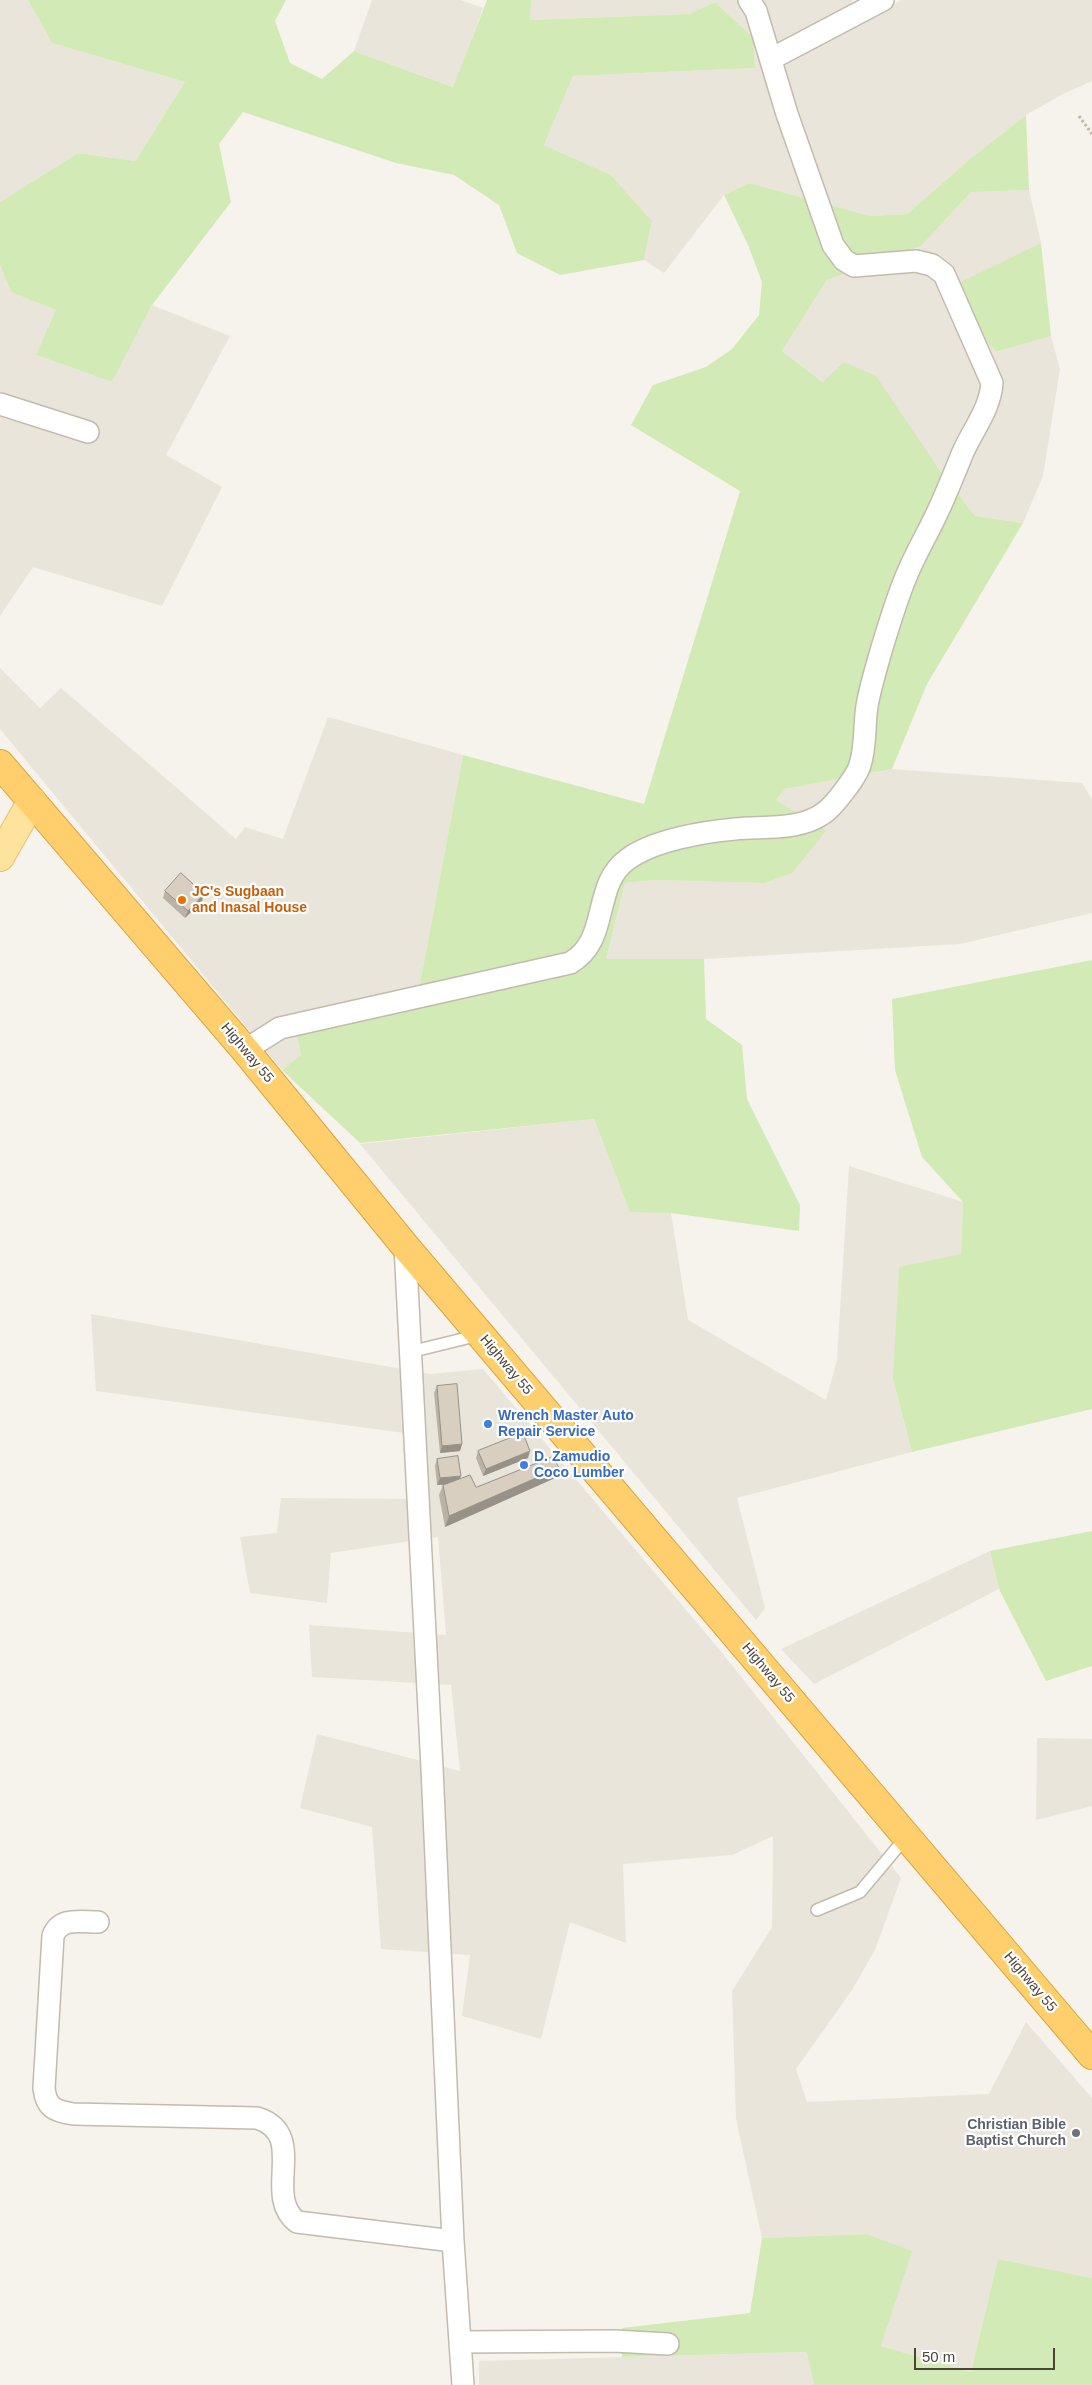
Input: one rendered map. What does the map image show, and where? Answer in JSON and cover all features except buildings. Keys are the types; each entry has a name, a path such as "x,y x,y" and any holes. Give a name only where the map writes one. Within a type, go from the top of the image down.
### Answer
{"highway":[{"name":"Highway 55","path":"0,764 32,801 263,1039 405,1246 1092,2055"}],"main road":[{"path":"0,857 32,801"}],"street":[{"path":"263,1039 570,963 582,956 589,946 595,933 608,883 616,870 628,859 675,840 735,829 769,828 807,822 825,812 839,797 860,766 867,705 881,652 908,573 938,511 964,450 991,399 992,383 944,274 932,265 916,261 854,266 844,260 833,245 787,114 756,11 749,0"},
{"path":"771,59 883,0"},
{"path":"0,404 88,432"},
{"path":"405,1246 433,1778 453,2241 463,2385"},
{"path":"98,1922 64,1922 56,1927 53,1936 44,2088 45,2100 49,2106 58,2112 73,2114 257,2118 269,2122 281,2137 284,2204 288,2215 297,2222 453,2241"},
{"path":"460,2342 614,2341 668,2344"}],"lane":[{"path":"410,1352 480,1335"},
{"path":"817,1910 860,1892 907,1836"}],"path":[{"path":"1079,116 1092,134"}],"shaded area":[{"path":"0,0 28,0 52,43 185,82 135,161 78,153 0,202"},
{"path":"372,0 461,0 483,8 454,87 354,51"},
{"path":"531,0 852,0 855,26 901,0 1092,0 1092,81 1063,94 1026,115 970,159 907,214 870,216 749,183 724,195 664,273 644,260 652,221 611,175 544,145 573,76 755,68 753,37 715,2 689,14 529,20"},
{"path":"1029,190 1041,243 943,291 996,352 1051,336 1060,369 1043,476 1023,523 975,516 936,465 782,351 827,280 921,246 971,192"},
{"path":"0,265 11,292 57,310 36,355 112,382 152,305 230,336 166,455 222,487 162,606 33,567 0,616"},
{"path":"0,668 40,708 61,688 236,839 245,827 283,839 328,717 463,755 419,989 292,1016 301,1056 282,1070 0,729"},
{"path":"892,769 1082,783 1092,799 1092,913 960,944 704,959 606,959 625,883 655,880 764,883 776,800 785,789"},
{"path":"594,1119 630,1211 671,1213 688,1320 826,1400 837,1360 849,1166 963,1202 961,1254 893,1379 912,1452 737,1498 765,1608 756,1620 360,1144"},
{"path":"91,1314 430,1374 483,1369 719,1649 901,1878 875,1950 852,1990 796,2069 807,2102 989,2094 1026,2022 1092,2098 1092,2278 998,2259 971,2372 881,2346 911,2251 867,2234 762,2238 736,2119 732,1991 772,1927 773,1836 732,1855 623,1864 626,1943 570,1922 541,2039 462,2016 470,1955 381,1949 372,1827 300,1808 317,1734 460,1771 451,1685 312,1677 309,1625 446,1635 438,1537 331,1553 327,1603 250,1593 240,1537 277,1533 281,1498 408,1499 404,1433 96,1391"},
{"path":"990,1551 999,1589 814,1684 781,1649"},
{"path":"1037,1738 1092,1739 1092,1806 1036,1820"},
{"path":"808,2352 814,2385 479,2385 479,2361"}],"green space":[{"path":"28,0 286,0 275,21 290,63 322,79 354,51 453,87 487,0 531,0 530,20 689,14 715,2 753,37 755,68 573,76 544,145 611,175 652,221 644,260 560,275 517,253 499,205 454,175 396,163 243,112 219,144 231,202 152,305 112,382 36,355 56,310 11,292 0,265 0,202 78,153 135,161 185,82 52,43"},
{"path":"1026,115 1029,190 971,192 921,246 827,280 782,351 823,382 844,362 876,376 936,465 975,516 1023,523 927,684 892,769 785,789 776,800 826,831 792,873 764,883 655,880 625,883 606,959 704,959 706,1019 742,1045 747,1099 800,1205 799,1231 671,1213 630,1212 594,1119 360,1143 282,1070 301,1055 292,1016 419,989 463,755 644,804 740,491 631,425 653,385 706,367 732,349 759,315 762,282 748,245 724,195 749,183 870,216 907,214 970,159"},
{"path":"1041,243 1051,336 996,352 942,291"},
{"path":"1092,960 1092,1409 912,1452 893,1379 899,1267 961,1254 963,1202 922,1157 895,1070 892,999"},
{"path":"1092,1531 1092,1666 1046,1681 999,1589 990,1551"},
{"path":"867,2234 912,2251 881,2346 971,2372 998,2259 1092,2278 1092,2385 814,2385 807,2352 622,2357 622,2328 750,2313 762,2238"}],"place":[{"name":"JC's Sugbaan and Inasal House","path":"182,900"},
{"name":"Wrench Master Auto Repair Service","path":"488,1424"},
{"name":"D. Zamudio Coco Lumber","path":"524,1465"},
{"name":"Christian Bible Baptist Church","path":"1076,2133"}]}
